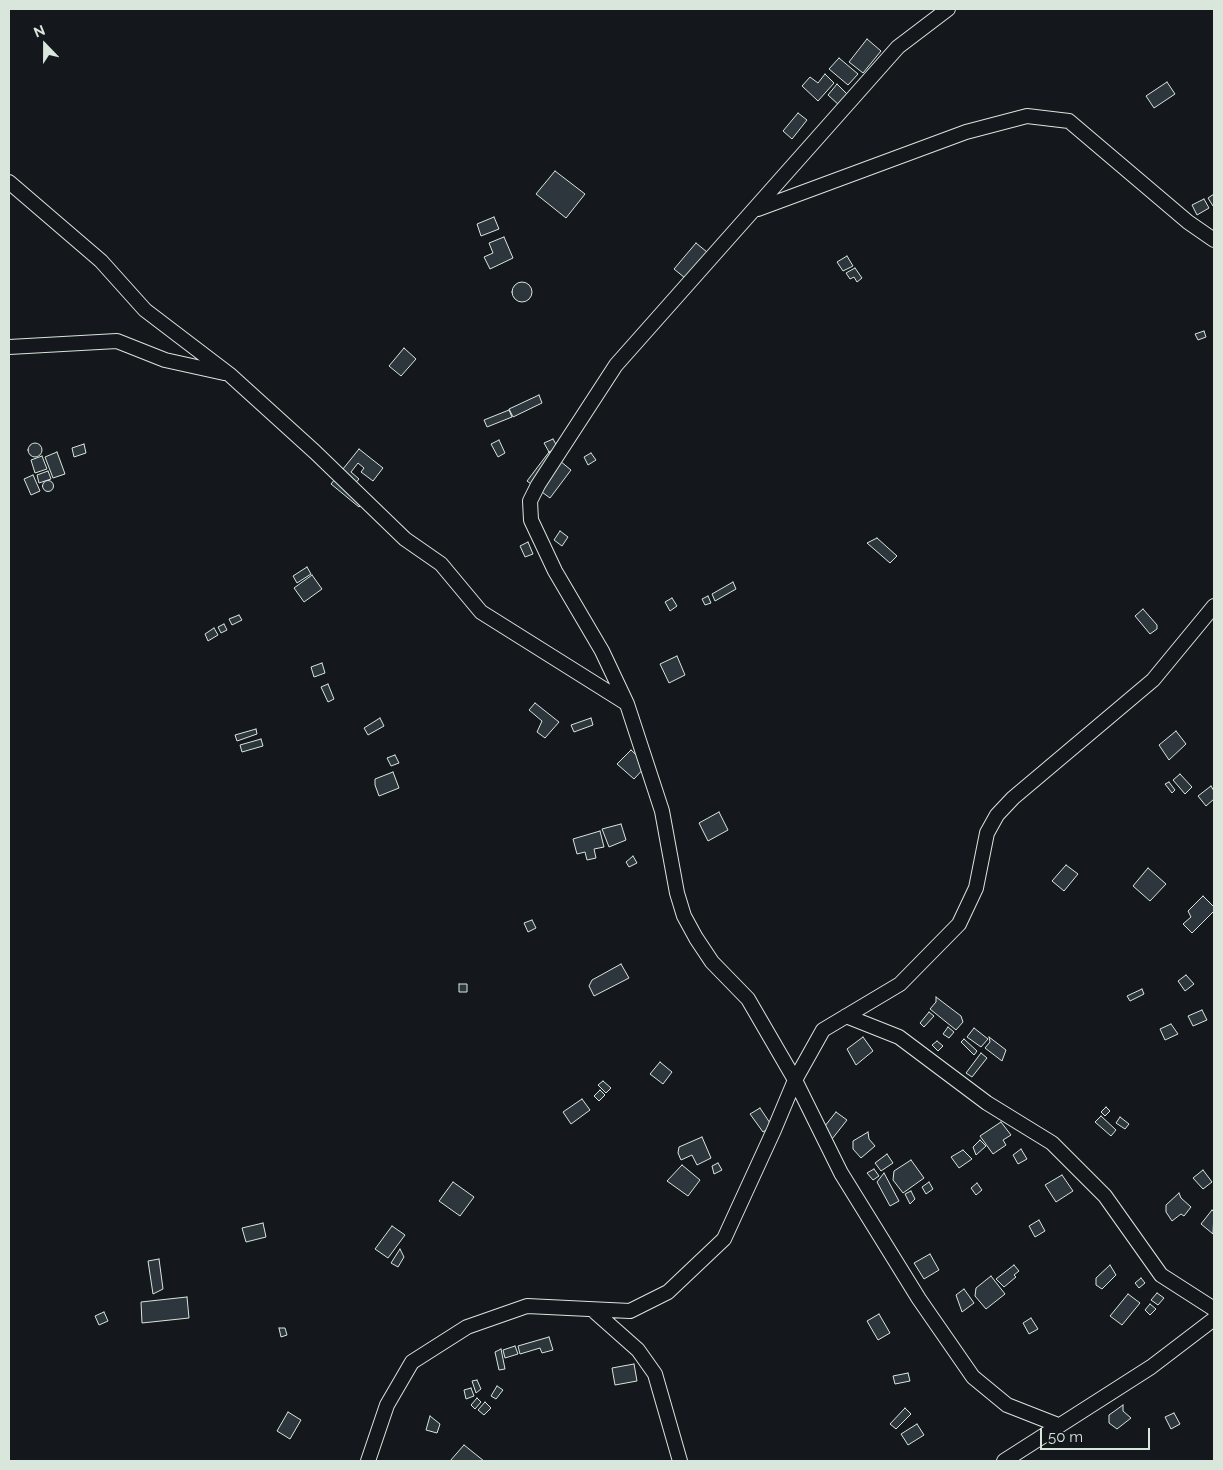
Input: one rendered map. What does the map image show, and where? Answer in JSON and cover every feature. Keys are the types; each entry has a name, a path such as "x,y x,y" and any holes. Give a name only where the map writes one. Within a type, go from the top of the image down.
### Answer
{"street":[{"path":"948,9 898,48 616,365 538,485 530,501 531,520 554,572 602,650 627,704 662,811 676,893 684,916 712,962 748,999 795,1080 841,1174 919,1300 973,1377 1007,1405 1058,1425"},
{"path":"755,210 966,132 1027,116 1068,121 1188,222 1214,240"},
{"path":"9,182 102,261 145,310 230,374 315,452 405,539 441,564 481,612 627,704"},
{"path":"9,347 117,341 165,360 230,374"},
{"path":"368,1461 387,1405 412,1362 467,1327 528,1306 594,1311 630,1311 668,1292 724,1238 795,1080 823,1030 900,984 959,924 976,888 987,833 997,815 1013,798 1153,680 1214,606"},
{"path":"846,1016 899,1037 987,1103 1052,1143 1106,1196 1161,1275 1214,1309"},
{"path":"594,1311 638,1350 655,1374 680,1461"},
{"path":"1004,1461 1151,1367 1214,1319"}],"building":[{"path":"867,39 881,51 863,73 849,62"},
{"path":"839,58 858,74 848,85 829,69"},
{"path":"825,74 834,83 818,101 802,86 810,77 818,83"},
{"path":"1167,82 1175,94 1154,108 1146,96"},
{"path":"837,84 849,96 840,106 828,95"},
{"path":"798,113 807,120 792,139 783,131"},
{"path":"555,171 585,194 566,218 536,194"},
{"path":"1214,194 1214,205 1213,206 1208,198"},
{"path":"1204,199 1209,208 1197,215 1192,205"},
{"path":"494,217 499,229 481,236 477,224"},
{"path":"504,237 513,258 490,269 484,257 493,253 489,243"},
{"path":"696,243 707,252 685,278 674,269"},
{"path":"847,256 853,266 843,271 837,262"},
{"path":"855,268 862,278 857,282 854,277 850,279 846,273"},
{"path":"522,282 529,285 532,292 529,299 522,302 515,299 512,292 515,285"},
{"path":"1204,331 1206,337 1198,340 1195,334"},
{"path":"404,348 416,359 401,376 389,366"},
{"path":"539,395 542,403 513,417 509,409"},
{"path":"509,410 512,417 487,427 484,420"},
{"path":"553,439 558,448 549,452 544,443"},
{"path":"499,440 505,453 498,457 491,444"},
{"path":"32,443 38,443 42,450 38,457 32,457 28,453 28,447"},
{"path":"84,444 86,453 74,457 72,448"},
{"path":"359,449 383,468 373,481 361,472 364,468 358,463 351,472 359,479 352,487 367,498 359,507 331,484"},
{"path":"57,452 65,474 53,478 45,457"},
{"path":"549,452 571,470 550,498 527,481"},
{"path":"591,453 596,460 588,465 584,457"},
{"path":"42,456 47,469 35,473 31,460"},
{"path":"48,471 51,479 39,483 37,475"},
{"path":"33,475 40,491 31,495 24,479"},
{"path":"48,480 54,486 48,492 42,486"},
{"path":"560,531 568,537 562,546 554,540"},
{"path":"877,538 897,556 890,563 867,543"},
{"path":"528,542 533,554 525,557 520,546"},
{"path":"307,567 311,574 297,583 293,576"},
{"path":"312,575 322,589 304,602 294,588"},
{"path":"733,582 736,589 715,601 712,594"},
{"path":"708,596 711,603 705,605 702,599"},
{"path":"672,598 677,606 670,611 665,602"},
{"path":"1143,609 1157,625 1157,629 1150,634 1135,616"},
{"path":"239,615 242,620 232,625 229,619"},
{"path":"224,624 227,630 221,633 218,627"},
{"path":"214,628 218,635 208,641 205,634"},
{"path":"677,656 685,675 669,683 660,664"},
{"path":"322,663 325,673 314,677 311,667"},
{"path":"328,684 334,699 328,702 321,687"},
{"path":"535,703 559,722 545,738 537,732 542,721 529,710"},
{"path":"380,718 384,726 368,735 364,728"},
{"path":"591,718 593,725 574,732 571,725"},
{"path":"256,729 257,734 237,741 235,735"},
{"path":"1176,731 1186,744 1169,760 1159,745"},
{"path":"261,739 263,746 242,752 240,745"},
{"path":"631,750 647,765 634,779 617,764"},
{"path":"395,755 399,763 391,766 387,758"},
{"path":"393,772 399,788 379,796 375,779"},
{"path":"1180,774 1192,787 1185,794 1173,780"},
{"path":"1169,782 1175,790 1172,793 1165,784"},
{"path":"1211,786 1214,791 1214,799 1206,806 1198,796"},
{"path":"719,812 728,830 708,841 699,823"},
{"path":"621,824 626,840 609,847 602,829"},
{"path":"600,831 604,847 594,849 596,858 587,860 585,852 577,854 573,839"},
{"path":"633,856 637,863 629,867 626,862"},
{"path":"1066,865 1078,874 1064,891 1052,881"},
{"path":"1148,868 1166,884 1150,901 1133,886"},
{"path":"1203,896 1214,907 1214,911 1192,933 1183,924 1191,917 1188,911"},
{"path":"532,920 536,928 528,932 524,923"},
{"path":"621,964 629,978 594,996 589,986 592,980"},
{"path":"1186,975 1194,984 1185,991 1178,981"},
{"path":"459,984 467,984 467,992 459,992"},
{"path":"1142,989 1144,994 1130,1001 1127,996"},
{"path":"936,997 961,1016 963,1022 956,1030 930,1009 936,1002"},
{"path":"1202,1010 1207,1020 1193,1026 1188,1016"},
{"path":"929,1012 934,1016 924,1027 920,1023"},
{"path":"1171,1024 1178,1034 1165,1040 1160,1029"},
{"path":"948,1027 954,1032 949,1038 943,1034"},
{"path":"974,1028 988,1039 981,1047 967,1037"},
{"path":"863,1037 873,1051 856,1065 847,1049"},
{"path":"989,1037 1006,1050 1002,1061 985,1048 990,1042"},
{"path":"964,1039 977,1051 974,1055 961,1042"},
{"path":"937,1041 943,1046 938,1051 932,1045"},
{"path":"981,1053 987,1058 972,1077 966,1073"},
{"path":"660,1062 672,1072 663,1084 650,1074"},
{"path":"603,1081 611,1088 606,1093 598,1085"},
{"path":"600,1090 605,1095 599,1101 594,1096"},
{"path":"582,1099 590,1110 571,1124 563,1112"},
{"path":"1106,1107 1110,1111 1105,1116 1101,1112"},
{"path":"760,1108 772,1126 763,1132 750,1114"},
{"path":"836,1112 847,1120 832,1139 821,1131"},
{"path":"1101,1116 1116,1130 1111,1136 1095,1122"},
{"path":"1120,1117 1129,1124 1125,1129 1116,1123"},
{"path":"1001,1122 1011,1135 1003,1140 1006,1145 993,1154 980,1136"},
{"path":"868,1132 869,1139 875,1146 861,1158 853,1149 853,1141"},
{"path":"702,1137 711,1158 697,1165 692,1155 681,1160 678,1153 679,1147"},
{"path":"980,1140 986,1146 976,1155 973,1147"},
{"path":"1021,1149 1027,1159 1018,1164 1013,1155"},
{"path":"963,1150 972,1159 959,1168 951,1157"},
{"path":"887,1154 893,1163 881,1171 875,1163"},
{"path":"911,1160 924,1178 903,1193 893,1180 894,1171"},
{"path":"718,1163 722,1170 714,1174 712,1166"},
{"path":"682,1165 700,1180 688,1196 667,1181"},
{"path":"874,1169 879,1176 873,1180 867,1173"},
{"path":"1203,1170 1212,1182 1203,1189 1193,1178"},
{"path":"884,1173 899,1201 890,1206 877,1182"},
{"path":"1062,1175 1073,1191 1056,1202 1045,1185"},
{"path":"453,1182 474,1197 460,1216 439,1201"},
{"path":"929,1182 933,1189 926,1194 922,1187"},
{"path":"977,1183 982,1190 976,1195 971,1188"},
{"path":"911,1191 915,1199 910,1204 905,1194"},
{"path":"1179,1193 1181,1198 1191,1207 1184,1216 1181,1214 1172,1221 1166,1212 1166,1205"},
{"path":"1212,1210 1214,1212 1213,1234 1201,1224"},
{"path":"1039,1220 1045,1231 1035,1237 1029,1226"},
{"path":"263,1223 266,1237 246,1242 242,1228"},
{"path":"392,1226 405,1235 388,1258 375,1249"},
{"path":"400,1249 404,1257 398,1267 391,1263"},
{"path":"930,1254 939,1270 924,1279 914,1263"},
{"path":"159,1259 163,1289 153,1294 148,1261"},
{"path":"1014,1265 1019,1271 1014,1275 1016,1277 1004,1287 996,1279"},
{"path":"1110,1265 1116,1275 1102,1289 1096,1285 1096,1278"},
{"path":"991,1276 1005,1294 986,1309 975,1296 976,1288"},
{"path":"1141,1278 1145,1283 1139,1288 1135,1283"},
{"path":"964,1289 974,1303 962,1312 956,1295"},
{"path":"1157,1293 1164,1298 1158,1305 1151,1300"},
{"path":"1128,1294 1140,1303 1122,1325 1110,1316"},
{"path":"187,1297 189,1318 142,1323 141,1302"},
{"path":"1150,1304 1156,1309 1150,1315 1145,1310"},
{"path":"104,1312 108,1321 99,1325 95,1316"},
{"path":"879,1314 890,1333 878,1340 867,1321"},
{"path":"1031,1318 1038,1329 1029,1334 1023,1323"},
{"path":"279,1328 285,1328 287,1335 281,1337"},
{"path":"549,1337 553,1350 542,1353 540,1348 520,1354 518,1346"},
{"path":"515,1346 518,1354 505,1358 503,1350"},
{"path":"501,1349 505,1369 499,1370 495,1352"},
{"path":"634,1364 637,1381 615,1385 612,1368"},
{"path":"908,1373 910,1381 895,1384 893,1376"},
{"path":"477,1380 481,1389 476,1393 472,1381"},
{"path":"497,1386 503,1390 496,1399 491,1396"},
{"path":"471,1388 474,1396 466,1399 464,1390"},
{"path":"477,1398 481,1402 475,1409 471,1405"},
{"path":"485,1402 491,1408 484,1415 478,1410"},
{"path":"1123,1405 1123,1411 1131,1418 1117,1429 1109,1423 1109,1415"},
{"path":"905,1408 911,1414 896,1429 890,1424"},
{"path":"288,1412 301,1420 290,1439 277,1431"},
{"path":"1174,1413 1180,1424 1171,1429 1165,1417"},
{"path":"430,1416 440,1424 437,1433 426,1430"},
{"path":"917,1424 924,1435 908,1445 901,1434"},
{"path":"464,1445 484,1461 450,1461"}]}
